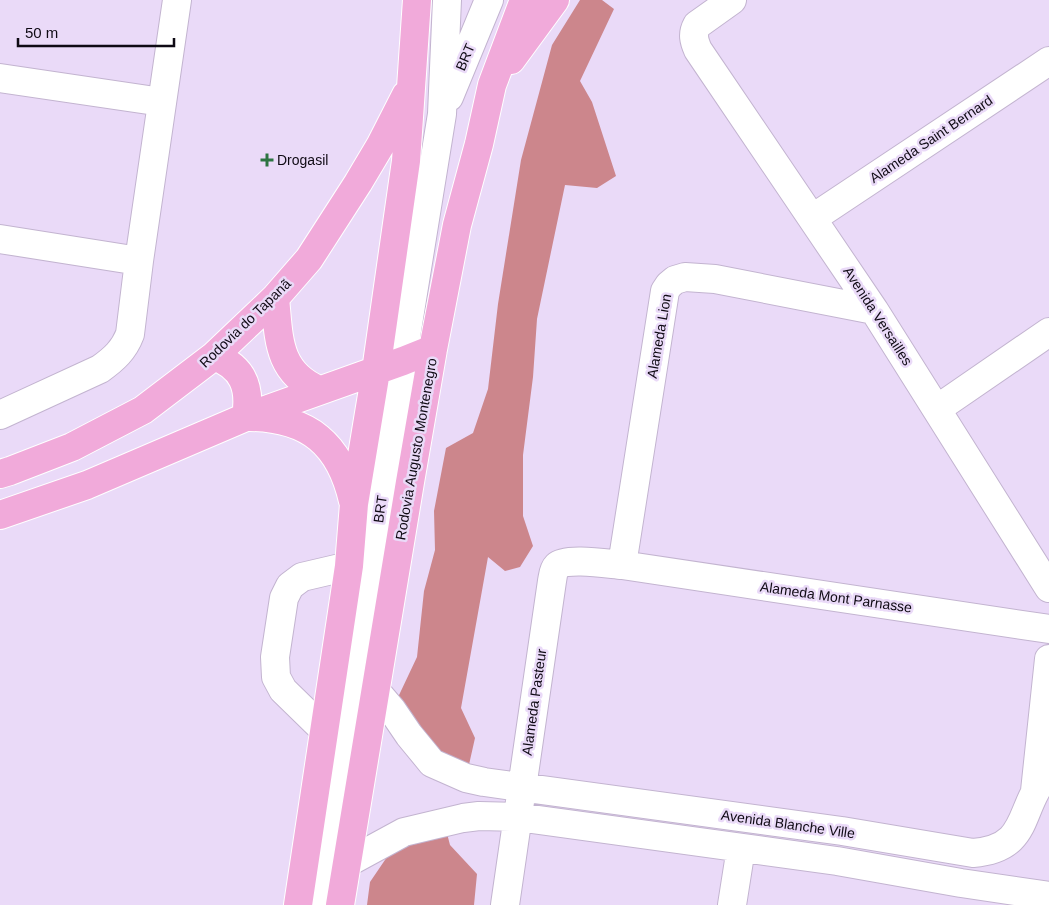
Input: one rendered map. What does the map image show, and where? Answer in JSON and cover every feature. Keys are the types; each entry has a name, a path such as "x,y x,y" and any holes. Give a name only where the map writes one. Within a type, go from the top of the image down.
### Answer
{"main road":[{"path":"298,905 348,566 354,504 376,371 406,161 410,87 418,0"},
{"name":"Rodovia Augusto Montenegro","path":"340,905 433,349 457,226 479,144 492,85 524,0"},
{"path":"492,85 555,0"},
{"name":"Rodovia do Tapanã","path":"0,474 72,447 143,410 214,356 275,298 309,259 380,146 410,87"},
{"path":"275,298 280,344 286,362 299,379 319,390"},
{"path":"0,515 86,485 246,417 433,349"},
{"path":"214,356 234,367 246,386 249,402 246,417"},
{"path":"246,417 272,417 297,424 319,438 340,464 348,480 354,504"}],"street":[{"path":"0,415 100,370 121,352 130,334 138,261 177,0"},
{"name":"BRT","path":"322,905 397,392 442,114 447,0"},
{"name":"BRT","path":"442,114 489,0"},
{"name":"Avenida Versailles","path":"732,0 696,25 694,39 698,50 874,310 1049,588"},
{"name":"Alameda Saint Bernard","path":"813,218 1049,61"},
{"path":"0,78 162,102"},
{"path":"0,239 138,261"},
{"name":"Alameda Lion","path":"622,565 665,291 669,285 675,280 685,277 715,278 874,310"},
{"path":"937,409 1049,332"},
{"name":"Alameda Pasteur","path":"505,905 554,568 559,564 568,562 622,565"},
{"name":"Alameda Mont Parnasse","path":"622,565 1049,629"},
{"path":"324,730 283,690 276,677 276,647 284,598 290,586 302,577 348,566"},
{"name":"Avenida Blanche Ville","path":"375,690 392,710 408,735 432,763 466,778 521,788 842,831 973,853 988,852 999,848 1012,839 1042,782 1049,659"},
{"path":"479,816 484,782"},
{"path":"347,863 404,832 479,816 517,817 837,861 959,894 1049,896"},
{"path":"837,861 842,831"},
{"path":"732,905 741,848"}],"shaded area":[{"path":"580,0 602,0 614,9 580,81 592,102 616,176 597,188 565,185 537,319 533,377 523,455 523,516 533,546 520,567 505,571 488,557 461,708 475,738 466,778 392,710 417,657 424,591 435,550 434,511 446,448 473,433 488,389 498,304 521,160 552,45"},
{"path":"444,822 450,845 477,874 474,905 367,905 370,882 404,832"}],"place":[{"name":"Drogasil","path":"267,160"}]}
